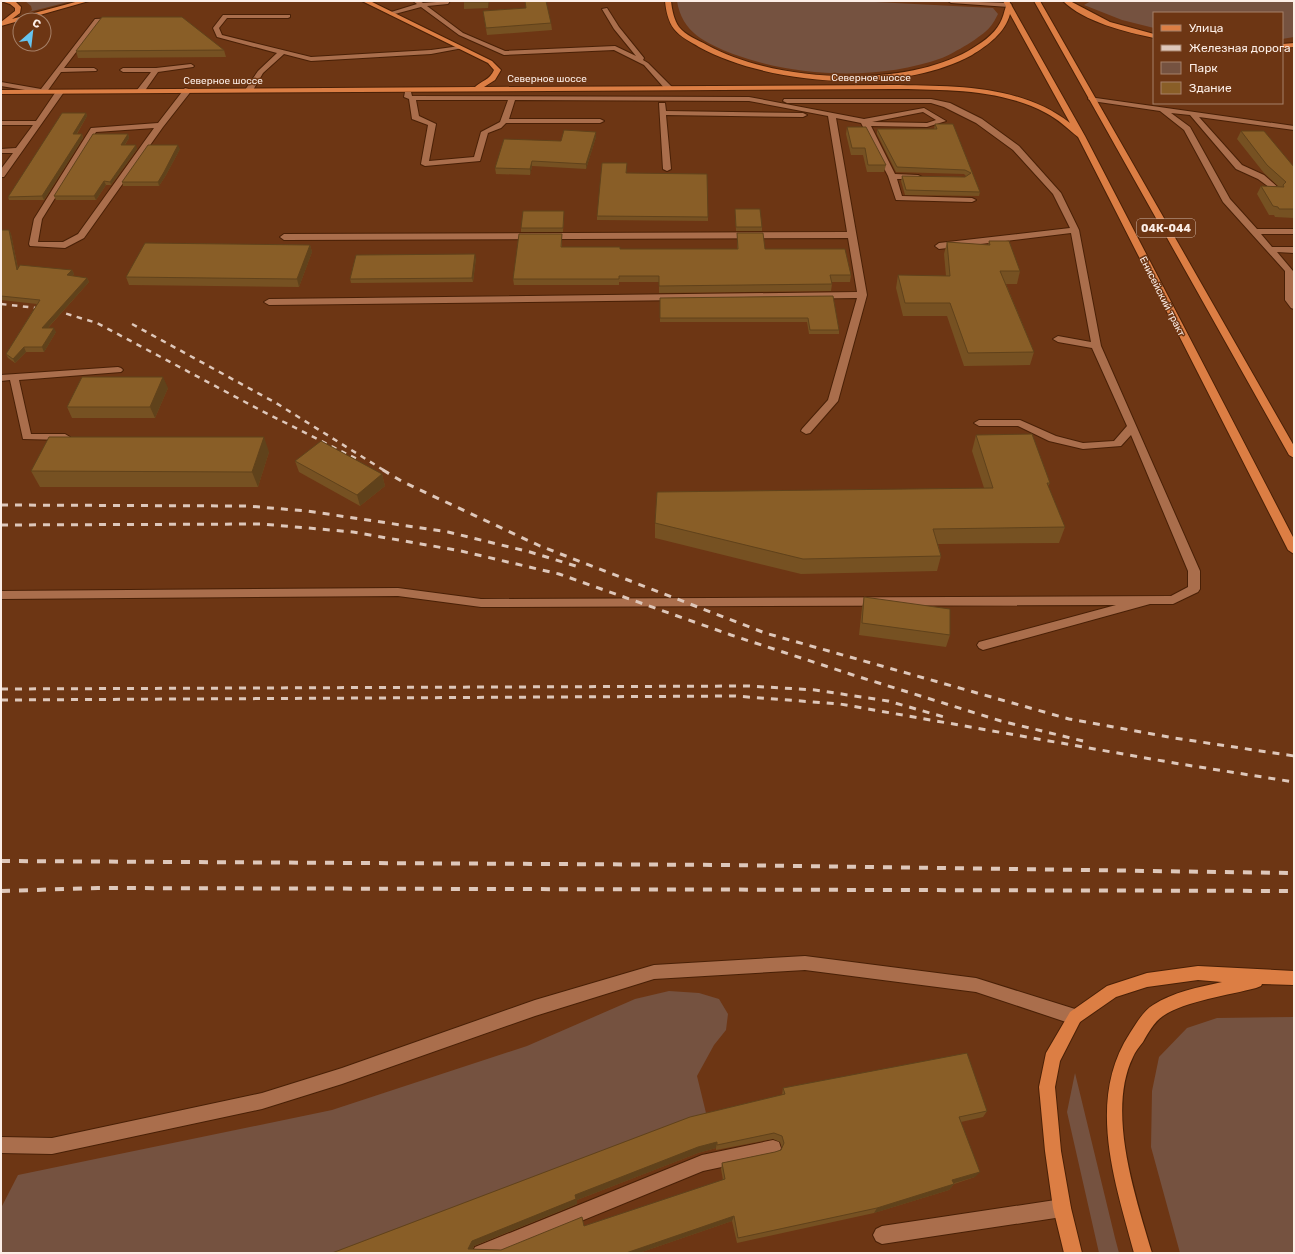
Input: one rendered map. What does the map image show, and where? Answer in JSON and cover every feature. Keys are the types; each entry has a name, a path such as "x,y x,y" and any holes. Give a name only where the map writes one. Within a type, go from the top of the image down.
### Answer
{"main road":[{"path":"1,23 18,12 18,7 12,2 4,1"},
{"path":"1,23 86,1"},
{"path":"365,1 490,62 498,70 497,75 491,81 475,88"},
{"path":"668,1 669,13 678,30 701,46 727,58 754,66 791,73 854,77 914,72 946,64 973,50 988,40 1003,25 1008,3"},
{"name":"04К-044","path":"1037,1 1294,455"},
{"path":"1066,1 1081,12 1110,24 1153,36"},
{"name":"Енисейский тракт","path":"1008,3 1081,136 1294,550"},
{"path":"1283,46 1294,45"},
{"name":"Северное шоссе","path":"1,92 475,88 955,88 982,91 1044,109 1057,117 1081,136"},
{"path":"1073,1253 1062,1208 1053,1151 1047,1087 1052,1059 1075,1017 1112,991 1147,980 1198,973 1269,978 1294,978"},
{"path":"1143,1253 1118,1157 1114,1110 1120,1067 1132,1040 1159,1010 1197,996 1269,978"}],"street":[{"path":"950,1 1008,3"},
{"path":"391,13 419,3 448,2"},
{"path":"419,3 461,34 504,53 615,48 646,64"},
{"path":"605,9 616,28 646,64 669,88"},
{"path":"288,16 225,16 216,28 219,36 311,59 431,52 460,48"},
{"path":"1,84 43,91 97,20 126,19"},
{"path":"250,90 260,72 283,51"},
{"path":"123,70 156,70 191,66"},
{"path":"60,70 94,70"},
{"path":"141,90 156,70"},
{"path":"748,88 749,98"},
{"path":"1,595 398,592 481,603 1173,600 1194,589 1194,571 1096,346 1075,230 1057,193 1016,148 979,121 948,105 932,101 778,101 749,98 412,98 408,97 406,89"},
{"path":"160,125 94,130 38,219 33,244 66,245 81,236 160,125 188,90"},
{"path":"1,175 60,92"},
{"path":"412,98 414,117 432,124 425,164 477,159 485,132 500,127 505,121 512,98"},
{"path":"661,98 667,169"},
{"path":"749,98 865,122 927,125 942,121 924,110 865,122"},
{"path":"1092,99 1294,128"},
{"path":"1163,110 1187,130 1226,200 1292,273 1290,300 1294,306"},
{"path":"663,113 832,116"},
{"path":"1193,114 1239,167 1261,177 1277,191"},
{"path":"806,431 833,401 862,295 832,116"},
{"path":"505,121 600,121"},
{"path":"865,122 892,176 899,198 972,200"},
{"path":"1,123 38,123"},
{"path":"1,151 18,150"},
{"path":"892,176 928,177"},
{"path":"939,246 1075,230"},
{"path":"1254,232 1293,231"},
{"path":"284,237 851,235"},
{"path":"1270,249 1294,250"},
{"path":"270,302 862,295"},
{"path":"1058,339 1096,346"},
{"path":"1,378 118,370"},
{"path":"14,378 27,436 74,437"},
{"path":"979,423 1020,423 1053,439 1082,446 1117,444 1132,426"},
{"path":"982,645 1150,600"},
{"path":"1,1145 52,1146 262,1101 342,1076 535,1008 654,972 805,963 976,985 1075,1017"},
{"path":"481,1253 702,1163 773,1148"},
{"path":"882,1235 1062,1208"}],"green space":[{"path":"25,1 72,1 29,12 32,10 31,6"},
{"path":"677,1 856,1 993,8 998,14 991,26 981,35 960,49 942,58 891,70 864,73 837,73 783,68 757,62 714,46 690,29 684,21"},
{"path":"1091,1 1294,1 1294,37 1283,39 1283,12 1153,12 1153,28 1122,20 1084,5"},
{"path":"669,991 699,993 719,999 728,1014 726,1030 714,1045 697,1076 706,1113 333,1253 1,1253 1,1208 18,1175 332,1110 527,1046 635,999"},
{"path":"1294,1017 1294,1253 1180,1253 1151,1147 1152,1091 1159,1057 1187,1028 1217,1018"},
{"path":"1075,1073 1119,1253 1099,1253 1067,1112"}],"building":[{"path":"488,1 488,2 464,2"},
{"path":"525,1 546,1 551,23 486,28 483,11 526,8"},
{"path":"102,17 182,17 224,50 76,51"},
{"path":"62,113 86,113 73,134 82,134 42,196 8,197"},
{"path":"935,124 953,124 980,192 906,190 902,176 965,177 971,173 965,170 897,167 877,129 937,129"},
{"path":"847,127 866,127 886,165 868,165 865,148 852,148"},
{"path":"564,130 596,132 586,164 532,161 530,169 495,168 504,139 561,141"},
{"path":"1241,131 1264,131 1294,167 1294,209 1279,209 1278,207 1273,206 1261,186 1284,187 1283,185 1286,182 1267,165"},
{"path":"93,134 128,134 121,145 136,145 110,182 104,181 94,196 54,196"},
{"path":"148,145 178,145 158,182 122,182"},
{"path":"602,163 627,163 626,173 707,174 708,217 597,216"},
{"path":"735,209 760,209 762,227 736,227"},
{"path":"523,211 564,211 563,228 521,228"},
{"path":"1,230 9,230 17,270 20,265 72,270 67,275 87,278 42,328 54,328 42,347 24,347 13,359 6,354 40,300 1,296"},
{"path":"737,233 763,233 765,249 845,249 851,275 830,275 832,284 659,286 659,276 619,276 619,279 513,279 519,234 562,234 561,247 620,247 620,249 738,249"},
{"path":"989,241 1009,241 1020,271 1000,271 1034,352 968,353 950,303 905,303 898,275 950,276 947,242 990,245"},
{"path":"145,243 310,245 297,279 126,277"},
{"path":"475,254 472,278 350,279 356,255"},
{"path":"833,296 839,330 810,330 808,318 660,318 660,298"},
{"path":"82,377 163,377 150,407 67,407"},
{"path":"1032,434 1050,483 1047,483 1065,527 933,529 941,556 803,559 655,523 657,492 993,488 976,435"},
{"path":"49,437 264,437 252,472 31,471"},
{"path":"321,441 382,474 357,495 295,461"},
{"path":"864,597 950,609 950,635 862,623"},
{"path":"967,1053 987,1111 959,1117 980,1172 952,1180 954,1184 877,1208 738,1238 734,1216 626,1253 332,1253 690,1117 785,1094 783,1088","holes":["774,1133 782,1136 784,1143 781,1150 722,1163 725,1179 584,1226 582,1217 501,1250 468,1249 472,1241 576,1199 575,1195 698,1147 717,1142 717,1145"]}],"railway":[{"path":"1,304 54,310 97,323 262,411 357,459"},
{"path":"132,324 276,403 385,471"},
{"path":"383,470 403,482 540,546 765,633 1069,719 1174,738 1294,756"},
{"path":"1,505 247,506 307,511 448,532 530,552 579,567"},
{"path":"1,525 262,524 353,532 461,551 559,574 731,635 853,675 1001,721 1087,742"},
{"path":"1,689 749,686 815,690 888,701 944,717"},
{"path":"1,700 735,696 840,704 1174,763 1294,782"},
{"path":"1,861 728,865 1294,873"},
{"path":"1,891 98,888 1294,891"}]}
